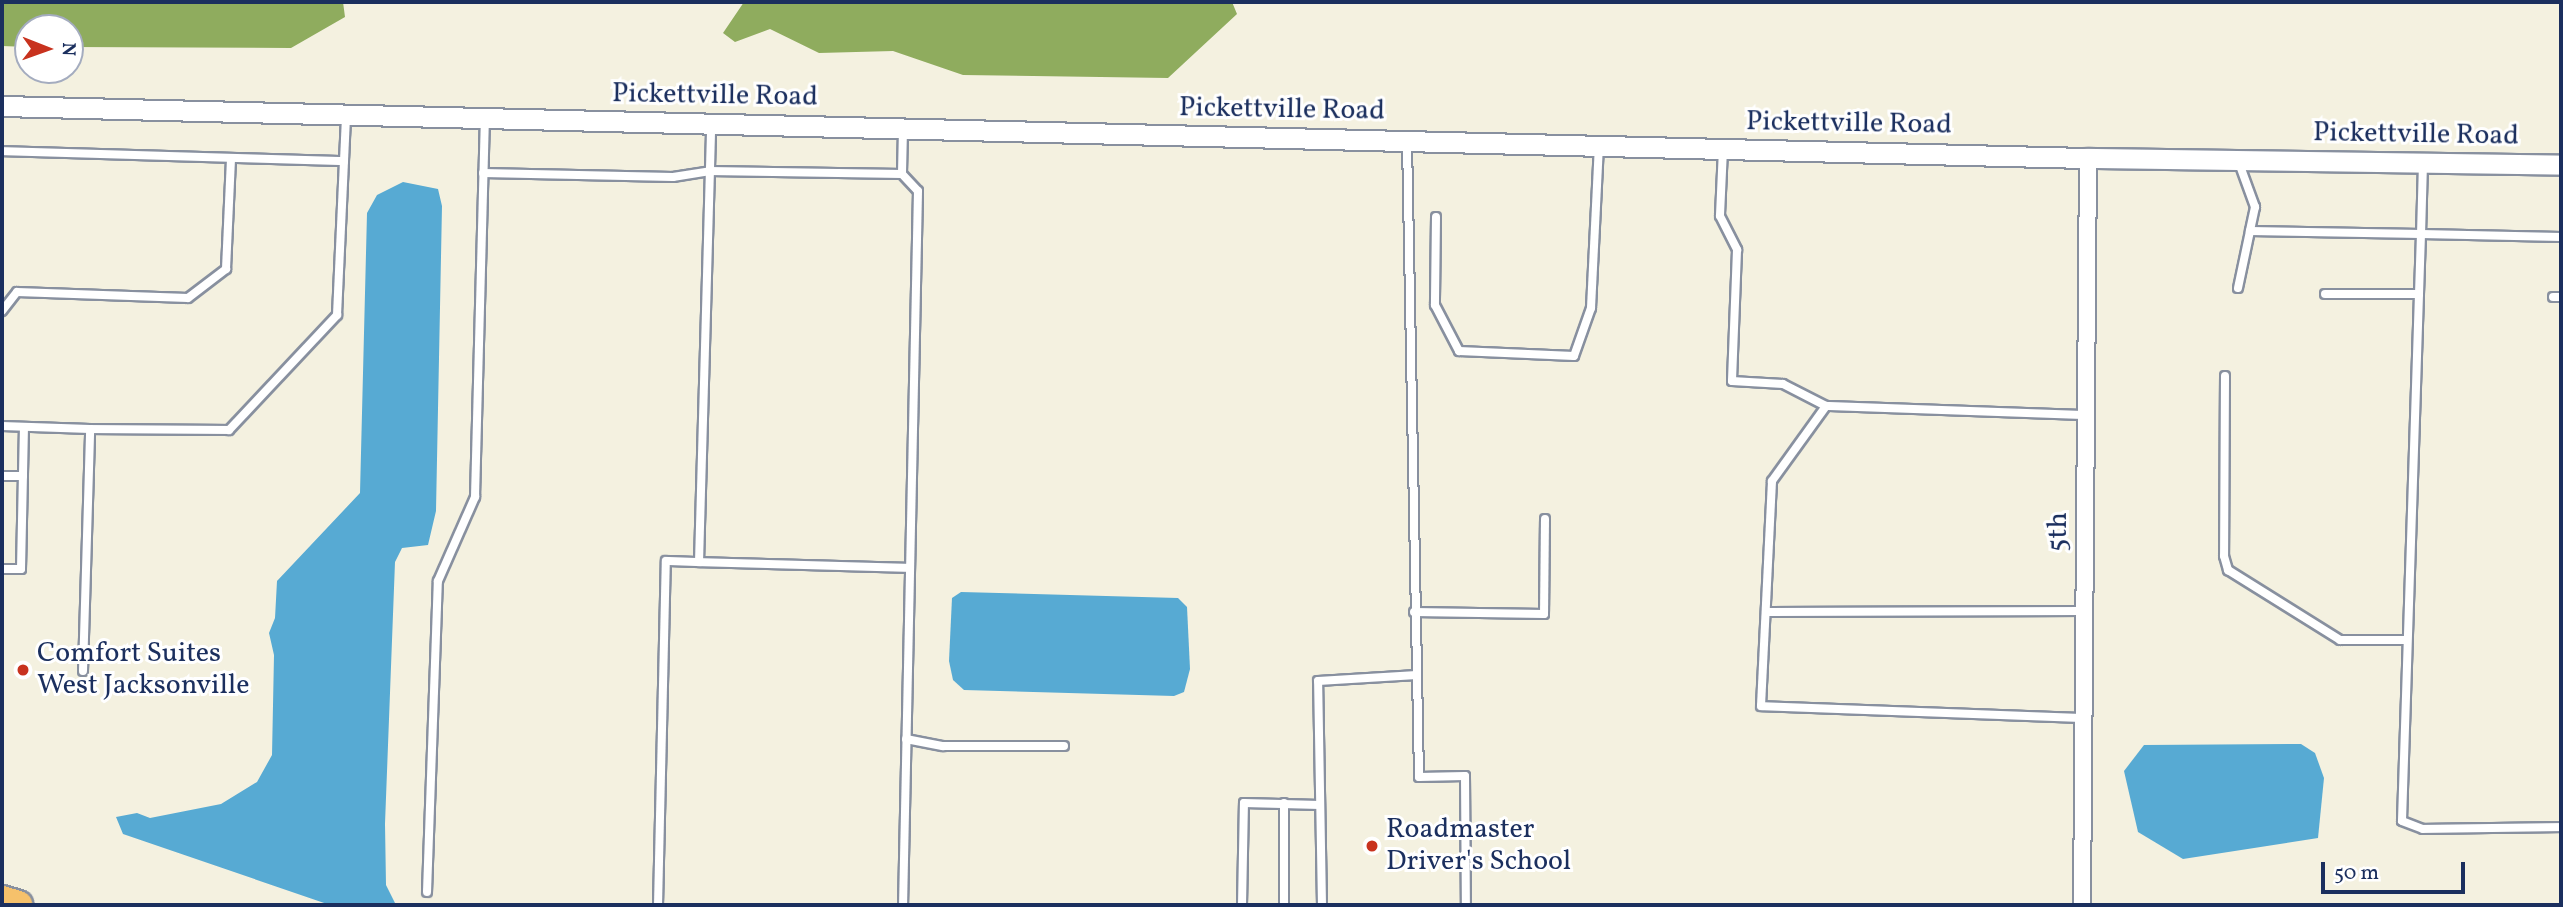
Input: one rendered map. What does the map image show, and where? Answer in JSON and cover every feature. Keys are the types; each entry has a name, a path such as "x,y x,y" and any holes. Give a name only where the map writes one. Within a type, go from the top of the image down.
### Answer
{"highway":[{"path":"2,900 18,905"}],"street":[{"name":"Pickettville Road","path":"2,106 2088,158 2561,165"},
{"name":"5th","path":"2082,905 2088,158"}],"lane":[{"path":"2,426 229,430 337,315 346,114"},
{"path":"427,892 438,581 475,497 485,118"},
{"path":"699,562 711,124"},
{"path":"903,129 902,174 918,191 904,905"},
{"path":"1408,141 1419,777 1465,776 1466,905"},
{"path":"1436,217 1435,305 1459,351 1574,356 1591,308 1599,146"},
{"path":"1723,149 1720,216 1737,250 1732,381 1783,384 1826,405 2086,415"},
{"path":"2,151 344,161"},
{"path":"2,311 17,292 188,298 226,269 231,158"},
{"path":"2238,160 2255,207 2238,288"},
{"path":"2423,163 2402,821 2423,830 2561,827"},
{"path":"483,173 673,177 709,172 902,174"},
{"path":"2250,231 2561,237"},
{"path":"2325,294 2419,294"},
{"path":"2225,376 2224,556 2228,570 2340,640 2407,640"},
{"path":"1826,405 1772,481 1769,612 1761,706 2084,718"},
{"path":"2,569 21,569 24,427"},
{"path":"83,671 90,429"},
{"path":"2,475 23,476"},
{"path":"1415,612 1544,614 1545,519"},
{"path":"658,905 666,561 909,568"},
{"path":"1769,612 2085,611"},
{"path":"1322,905 1318,681 1417,675"},
{"path":"906,739 943,746 1064,746"},
{"path":"1242,905 1244,803 1320,805"},
{"path":"1284,803 1284,905"}],"green space":[{"path":"2,2 343,2 345,17 291,48 84,47 84,14 14,14 14,46 2,46"},
{"path":"744,2 1232,2 1237,14 1168,78 963,75 893,51 819,53 770,29 735,42 723,33"}],"water":[{"path":"403,182 438,189 442,206 436,511 428,545 402,548 395,562 385,824 386,885 396,905 330,905 123,834 116,817 137,813 150,818 221,804 257,782 272,755 274,655 269,633 275,618 277,581 360,493 367,213 377,195"},
{"path":"961,592 1178,598 1187,607 1190,669 1184,692 1174,696 964,690 953,680 949,661 952,598"},
{"path":"2301,744 2315,753 2324,778 2318,838 2183,859 2138,832 2124,771 2144,745"}],"place":[{"name":"Comfort Suites West Jacksonville","path":"23,670"},
{"name":"Roadmaster Driver's School","path":"1372,846"}]}
